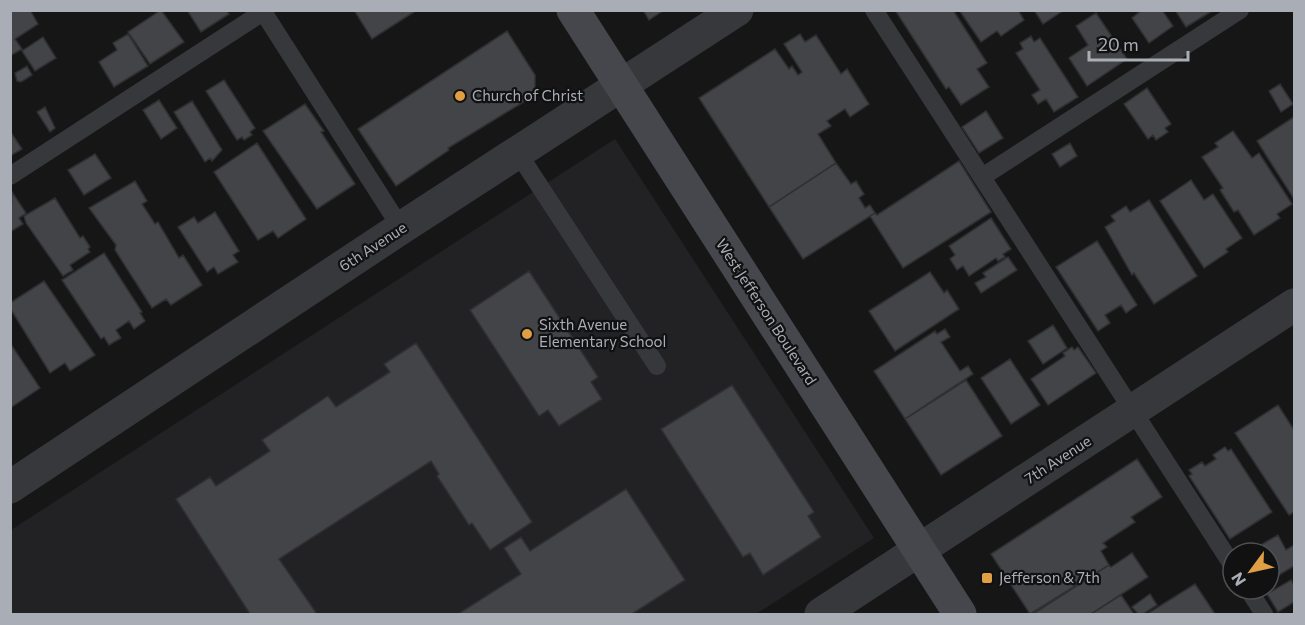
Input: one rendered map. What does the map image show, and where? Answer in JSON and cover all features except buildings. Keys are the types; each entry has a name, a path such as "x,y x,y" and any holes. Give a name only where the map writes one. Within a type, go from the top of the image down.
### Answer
{"main road":[{"name":"West Jefferson Boulevard","path":"573,10 960,615"}],"street":[{"name":"6th Avenue","path":"10,487 401,228 622,87 737,10"},
{"name":"7th Avenue","path":"821,615 1294,305"}],"lane":[{"path":"874,10 1221,547"},
{"path":"982,177 1240,10"},
{"path":"10,176 263,11 401,228"},
{"path":"519,153 657,366"},
{"path":"1255,601 1264,615"}],"shaded area":[{"name":"Sixth Avenue Elementary School","path":"615,139 874,538 756,614 11,614 11,530"}],"place":[{"name":"Church of Christ","path":"460,96"},
{"name":"Sixth Avenue Elementary School","path":"527,334"},
{"name":"Jefferson & 7th","path":"987,578"}]}
